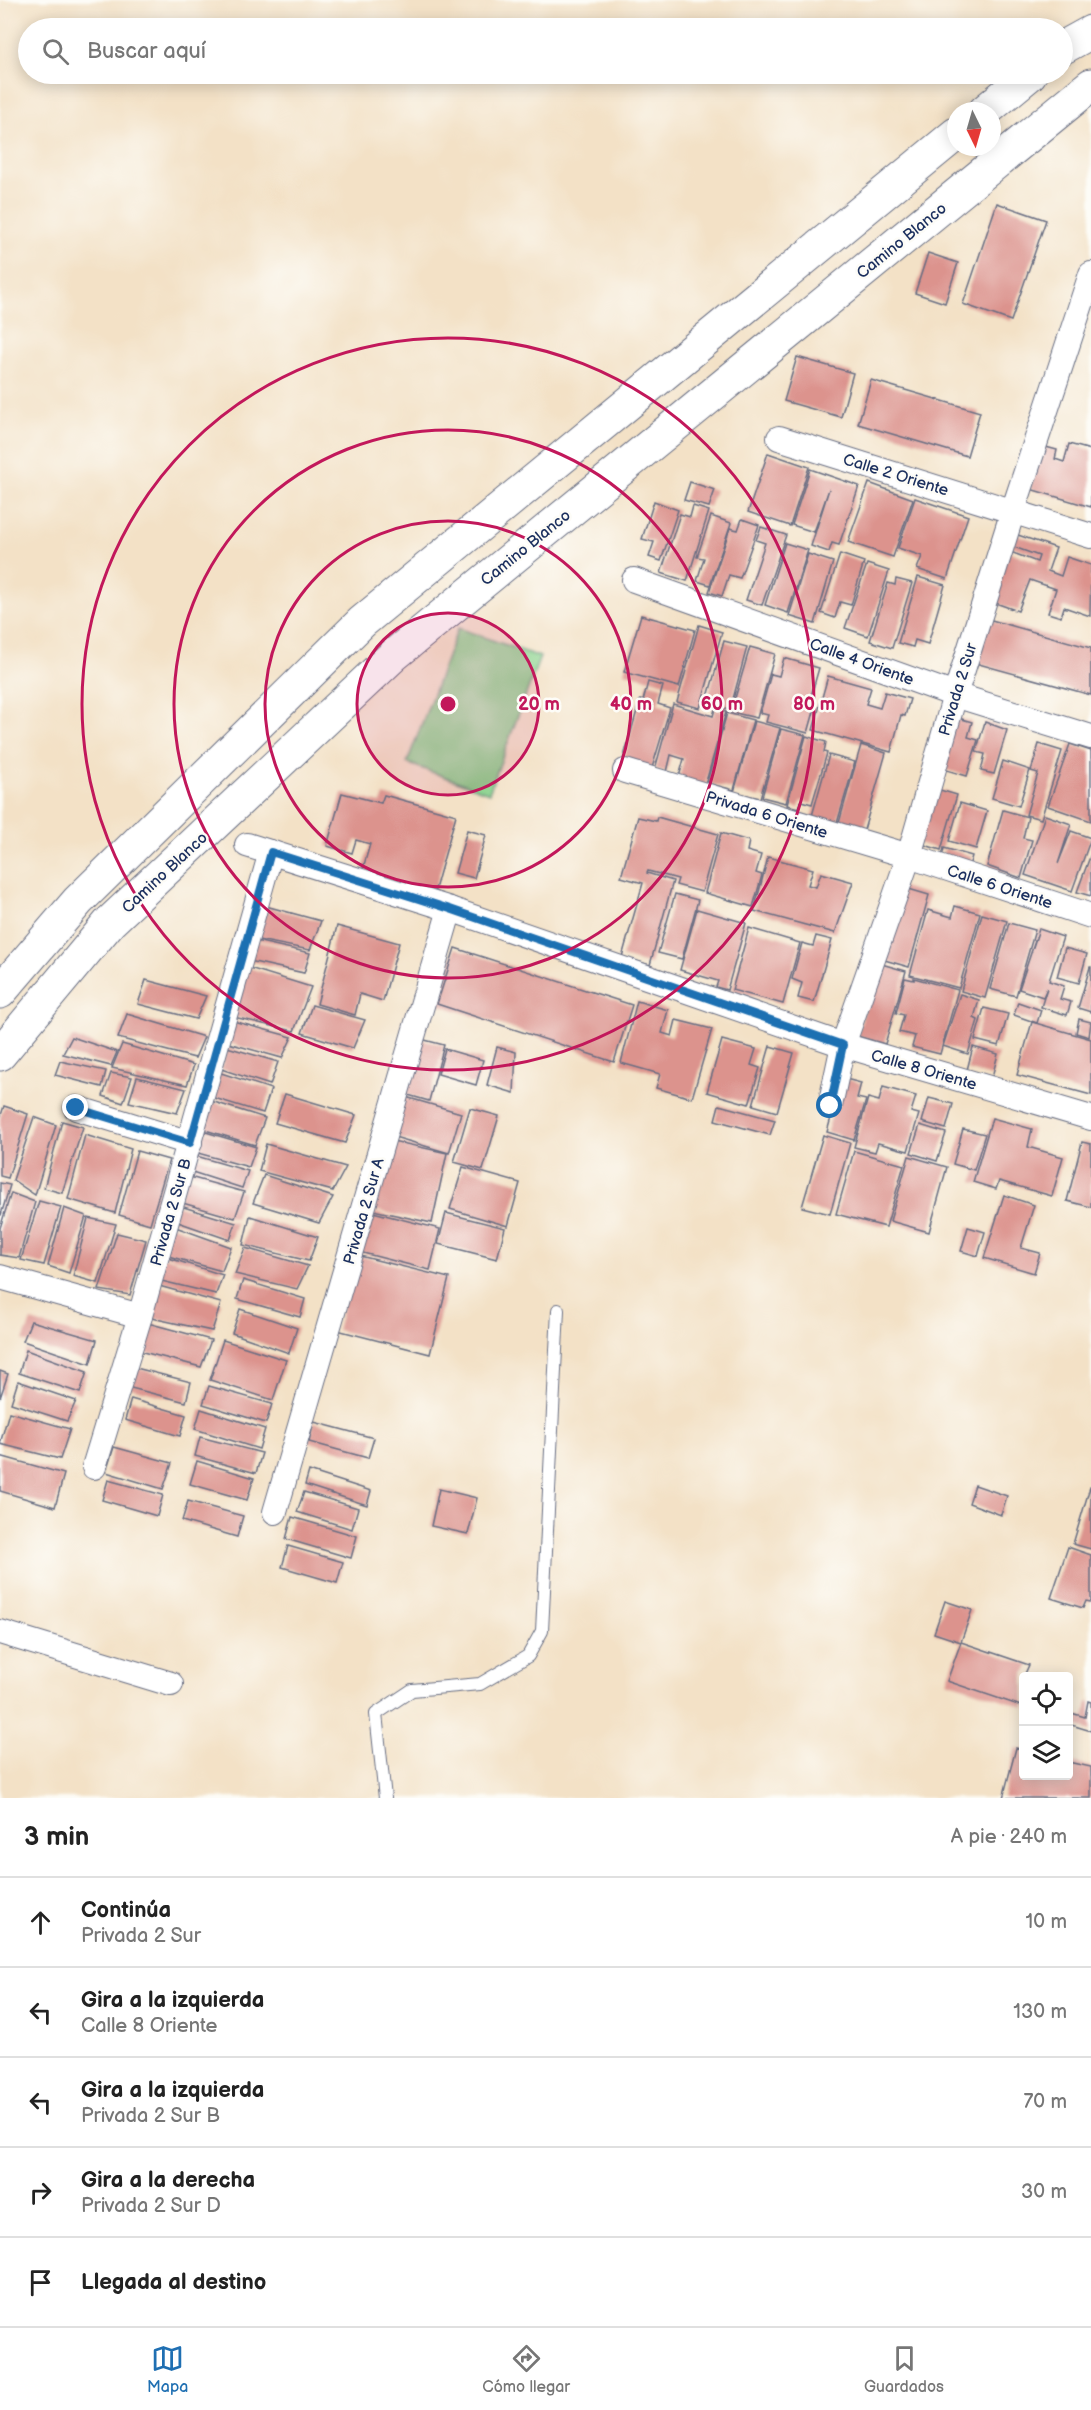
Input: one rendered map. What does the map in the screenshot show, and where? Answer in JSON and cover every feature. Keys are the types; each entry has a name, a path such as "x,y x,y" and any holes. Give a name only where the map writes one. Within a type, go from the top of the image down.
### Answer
{"street":[{"path":"1073,42 1091,32"},
{"path":"996,102 1018,84"},
{"name":"Camino Blanco","path":"0,1054 111,922 394,655 1089,86"},
{"path":"0,992 78,901 362,622 947,142"},
{"name":"Privada 2 Sur","path":"830,1106 843,1045 909,856 955,694 1012,511 1091,274"},
{"name":"Calle 2 Oriente","path":"780,438 1091,536"},
{"name":"Calle 4 Oriente","path":"634,580 955,694 1091,737"},
{"path":"362,622 394,655"},
{"name":"Privada 6 Oriente","path":"625,771 909,856"},
{"name":"Calle 8 Oriente","path":"247,845 450,909 843,1045 1091,1118"},
{"name":"Privada 2 Sur B","path":"94,1467 190,1143 271,852"},
{"name":"Calle 6 Oriente","path":"909,856 1091,916"},
{"name":"Privada 2 Sur A","path":"275,1512 450,909"},
{"path":"76,1108 190,1143"},
{"path":"0,1277 140,1316"},
{"path":"0,1632 171,1684"}],"lane":[{"path":"384,1798 376,1714 412,1690 480,1684 528,1656 543,1631 558,1310"}],"green space":[{"path":"458,628 540,657 489,793 407,763"}],"building":[{"path":"997,203 1046,220 1011,321 963,304"},
{"path":"928,253 958,263 945,303 915,293"},
{"path":"797,357 853,373 841,417 784,401"},
{"path":"871,380 980,412 967,456 858,424"},
{"path":"1069,444 1091,450 1091,507 1030,489 1042,446 1057,450 1055,459 1064,462"},
{"path":"768,453 809,467 790,526 748,512"},
{"path":"810,469 859,486 839,545 832,543 829,552 811,546 829,489 814,532 792,525"},
{"path":"690,482 715,490 709,507 684,500"},
{"path":"869,483 913,499 893,557 848,542"},
{"path":"915,498 968,516 947,579 917,569 922,556 898,548"},
{"path":"654,501 678,510 661,561 649,557 654,542 642,539"},
{"path":"693,506 709,511 687,581 661,573 680,514 690,517"},
{"path":"711,516 731,523 710,585 697,581 704,558 697,557"},
{"path":"742,519 759,525 740,578 729,575 722,596 709,592 730,528 738,530"},
{"path":"761,527 786,535 762,605 746,600 765,543 756,540"},
{"path":"1015,534 1056,548 1048,571 1061,576 1067,557 1091,565 1090,616 1064,607 1061,617 1048,613 1056,589 1030,580 1018,611 990,601 1008,551 1037,562 1039,556 1011,546"},
{"path":"785,543 808,550 788,613 765,605"},
{"path":"808,554 833,562 815,624 789,616"},
{"path":"840,554 864,562 851,605 840,602 835,618 821,613"},
{"path":"867,564 889,571 868,636 845,628"},
{"path":"918,577 945,585 928,644 915,640 913,647 898,643"},
{"path":"896,579 912,583 892,648 870,641 888,583 895,585"},
{"path":"641,615 695,630 679,687 624,672"},
{"path":"988,619 1091,648 1091,695 975,663"},
{"path":"699,625 722,632 700,708 677,702"},
{"path":"724,641 747,647 730,710 706,704"},
{"path":"750,647 775,654 757,718 731,712"},
{"path":"784,658 819,668 808,706 815,708 808,733 766,722 768,715 760,713 771,674 779,676"},
{"path":"828,676 871,688 866,704 880,708 885,692 910,699 905,716 901,715 891,752 813,730"},
{"path":"648,682 663,686 658,704 670,708 652,768 623,760 640,700 643,701"},
{"path":"673,704 713,716 715,709 726,712 705,785 679,777 684,759 671,755 667,772 655,769"},
{"path":"727,713 753,720 734,790 707,783"},
{"path":"955,717 972,722 968,737 978,740 967,776 940,768"},
{"path":"754,721 780,728 760,798 734,792"},
{"path":"985,722 1007,730 994,774 981,771 985,754 976,752"},
{"path":"781,729 805,735 786,803 762,797"},
{"path":"806,736 826,742 824,752 827,753 812,804 801,801 799,808 787,805"},
{"path":"1039,744 1062,751 1041,819 1026,815 1038,773 1031,771"},
{"path":"1070,744 1091,751 1091,821 1048,806"},
{"path":"861,745 886,753 862,837 837,830"},
{"path":"829,755 855,762 835,830 810,823"},
{"path":"1003,761 1030,770 1019,806 992,798"},
{"path":"933,788 957,795 941,850 918,843"},
{"path":"342,793 381,803 384,795 456,815 434,893 362,872 370,844 356,840 352,853 327,846"},
{"path":"960,803 987,811 976,849 949,841"},
{"path":"1003,810 1028,817 1023,838 1032,840 1021,878 987,866"},
{"path":"1045,815 1071,824 1058,864 1071,831 1091,838 1072,891 1025,875"},
{"path":"638,817 656,821 657,817 718,834 702,892 676,885 678,879 648,871 647,873 673,881 650,965 622,957 643,883 621,877"},
{"path":"467,830 486,835 474,878 455,873"},
{"path":"721,833 749,841 747,851 761,855 756,873 762,875 753,907 705,893"},
{"path":"944,848 972,856 968,870 941,862"},
{"path":"1091,854 1091,896 1077,892"},
{"path":"768,857 813,869 808,885 816,887 821,873 853,882 835,933 754,911"},
{"path":"902,887 929,895 909,967 881,959"},
{"path":"675,894 698,900 682,959 658,953"},
{"path":"262,905 321,921 310,950 253,939"},
{"path":"955,906 980,913 959,988 910,975 928,910 952,917"},
{"path":"697,909 746,923 727,990 716,987 718,981 680,970"},
{"path":"982,914 1007,921 985,998 961,991"},
{"path":"1009,923 1035,930 1016,996 990,989"},
{"path":"337,926 399,943 383,1001 360,994 355,1015 317,1004"},
{"path":"749,928 800,943 783,1004 732,990"},
{"path":"1039,929 1063,937 1049,981 1064,986 1060,999 1071,1002 1067,1015 1041,1007 1047,988 1043,997 1019,989"},
{"path":"816,936 832,940 814,1002 798,998 802,983 792,979 802,943 813,946"},
{"path":"251,940 310,953 304,973 245,960"},
{"path":"455,948 632,1005 614,1062 437,1004"},
{"path":"1065,948 1087,954 1079,983 1057,977"},
{"path":"878,963 906,971 885,1044 857,1036"},
{"path":"243,966 311,987 294,1031 229,1016"},
{"path":"1091,967 1091,1012 1078,1008"},
{"path":"905,978 914,980 914,978 958,990 940,1054 912,1047 915,1036 899,1032 904,1015 896,1013"},
{"path":"146,980 206,996 196,1019 138,1004"},
{"path":"960,994 979,1000 974,1018 978,1020 968,1054 943,1046"},
{"path":"637,1001 668,1010 662,1033 672,1036 676,1020 712,1029 692,1098 656,1088 660,1074 621,1063"},
{"path":"1018,1002 1041,1010 1037,1023 1014,1015"},
{"path":"312,1005 365,1020 353,1048 302,1033"},
{"path":"984,1008 1008,1014 999,1046 975,1040"},
{"path":"127,1014 204,1037 195,1058 118,1038"},
{"path":"1079,1019 1091,1022 1089,1037 1076,1033"},
{"path":"233,1021 292,1037 282,1058 228,1043"},
{"path":"1032,1022 1091,1039 1091,1095 1017,1075"},
{"path":"72,1037 117,1052 111,1066 63,1054"},
{"path":"417,1038 444,1045 429,1101 401,1093"},
{"path":"722,1040 756,1049 751,1065 760,1068 749,1104 707,1092"},
{"path":"122,1044 194,1065 187,1085 112,1068"},
{"path":"770,1046 794,1053 777,1112 753,1105"},
{"path":"227,1047 278,1062 270,1085 221,1069"},
{"path":"497,1047 516,1052 514,1093 487,1085"},
{"path":"973,1047 998,1054 992,1077 967,1070"},
{"path":"445,1049 483,1060 476,1085 438,1074"},
{"path":"60,1061 106,1071 102,1087 55,1075"},
{"path":"218,1072 271,1089 263,1113 211,1097"},
{"path":"111,1073 132,1077 123,1103 103,1096"},
{"path":"137,1077 186,1089 177,1113 129,1102"},
{"path":"842,1078 861,1083 857,1098 866,1100 854,1140 827,1132"},
{"path":"883,1087 916,1096 911,1112 919,1114 908,1151 878,1143 875,1152 854,1147 868,1098 879,1101"},
{"path":"285,1094 356,1115 345,1143 275,1123"},
{"path":"402,1096 461,1113 449,1153 391,1136"},
{"path":"929,1098 953,1104 946,1129 922,1122"},
{"path":"211,1101 265,1118 255,1145 202,1129"},
{"path":"719,1105 775,1120 770,1135 715,1120"},
{"path":"4,1106 28,1114 8,1178 0,1176 0,1118"},
{"path":"470,1108 499,1116 483,1170 454,1162"},
{"path":"34,1117 56,1125 35,1195 13,1180"},
{"path":"992,1118 1032,1129 1028,1147 1063,1157 1052,1196 999,1181 996,1189 973,1182"},
{"path":"62,1121 83,1127 62,1193 44,1188"},
{"path":"920,1125 946,1133 937,1161 911,1153"},
{"path":"963,1129 985,1134 974,1170 953,1164"},
{"path":"199,1130 256,1147 249,1167 194,1152"},
{"path":"85,1135 131,1149 115,1213 68,1199"},
{"path":"823,1135 850,1143 830,1214 802,1207"},
{"path":"388,1140 447,1153 432,1223 373,1210"},
{"path":"1082,1142 1091,1144 1091,1207 1067,1201"},
{"path":"266,1144 346,1167 333,1191 259,1171"},
{"path":"137,1151 169,1160 150,1224 119,1215"},
{"path":"854,1151 904,1165 886,1227 836,1214"},
{"path":"193,1155 248,1171 242,1188 189,1171"},
{"path":"909,1156 947,1167 929,1232 890,1221"},
{"path":"463,1167 520,1183 508,1226 450,1209"},
{"path":"264,1175 333,1197 319,1223 253,1203"},
{"path":"186,1176 244,1192 235,1218 179,1202"},
{"path":"0,1183 10,1185 1,1215 0,1215"},
{"path":"11,1193 35,1202 19,1258 0,1255 0,1228"},
{"path":"1004,1195 1034,1205 1021,1248 1040,1253 1034,1273 984,1258"},
{"path":"39,1201 61,1207 44,1265 21,1260"},
{"path":"177,1205 236,1223 230,1240 172,1220"},
{"path":"64,1208 86,1216 69,1273 48,1266"},
{"path":"365,1210 440,1229 430,1270 355,1251"},
{"path":"446,1213 505,1228 497,1259 438,1244"},
{"path":"250,1216 318,1237 309,1261 243,1245"},
{"path":"88,1218 116,1224 98,1283 73,1276"},
{"path":"170,1225 231,1247 222,1271 161,1254"},
{"path":"968,1227 985,1232 978,1256 961,1251"},
{"path":"117,1233 146,1240 130,1295 99,1290"},
{"path":"245,1248 308,1266 297,1289 235,1274"},
{"path":"159,1255 223,1275 216,1294 153,1279"},
{"path":"356,1255 449,1278 430,1354 337,1330"},
{"path":"243,1280 305,1299 300,1317 237,1299"},
{"path":"159,1286 221,1303 212,1331 147,1317"},
{"path":"240,1309 297,1328 289,1353 232,1333"},
{"path":"31,1321 97,1340 90,1364 23,1341"},
{"path":"144,1322 211,1340 201,1367 135,1350"},
{"path":"223,1340 286,1360 273,1400 210,1380"},
{"path":"26,1350 87,1372 80,1393 19,1373"},
{"path":"132,1367 191,1382 186,1402 127,1387"},
{"path":"0,1371 8,1374 0,1398"},
{"path":"18,1381 76,1401 67,1421 11,1403"},
{"path":"209,1386 272,1404 266,1423 203,1404"},
{"path":"131,1399 186,1415 180,1436 125,1420"},
{"path":"201,1409 265,1429 259,1449 195,1429"},
{"path":"9,1412 70,1429 60,1459 0,1444"},
{"path":"314,1422 374,1438 368,1458 309,1442"},
{"path":"200,1437 262,1453 256,1473 195,1456"},
{"path":"114,1447 172,1463 163,1489 106,1472"},
{"path":"0,1456 64,1474 55,1507 0,1491"},
{"path":"197,1461 254,1478 247,1500 190,1484"},
{"path":"309,1471 371,1491 367,1505 305,1485"},
{"path":"108,1480 163,1495 157,1516 102,1500"},
{"path":"975,1485 1007,1496 1001,1515 969,1503"},
{"path":"1091,1487 1091,1549 1073,1544"},
{"path":"439,1489 477,1498 468,1534 431,1526"},
{"path":"304,1492 358,1508 352,1529 297,1512"},
{"path":"188,1501 243,1516 237,1537 182,1521"},
{"path":"292,1517 357,1536 351,1558 286,1539"},
{"path":"288,1546 343,1562 337,1583 282,1567"},
{"path":"1068,1547 1091,1555 1091,1602 1086,1601 1083,1608 1051,1598"},
{"path":"945,1601 972,1610 961,1642 934,1633"},
{"path":"961,1642 1029,1665 1026,1672 1019,1672 1019,1705 947,1681"},
{"path":"1088,1701 1091,1702 1091,1731 1073,1726 1073,1713 1085,1717"},
{"path":"1016,1748 1019,1749 1019,1780 1073,1780 1073,1763 1091,1767 1091,1798 1003,1798"}],"route":[{"path":"76,1108 190,1143 271,852 450,909 843,1045 830,1106"}]}
